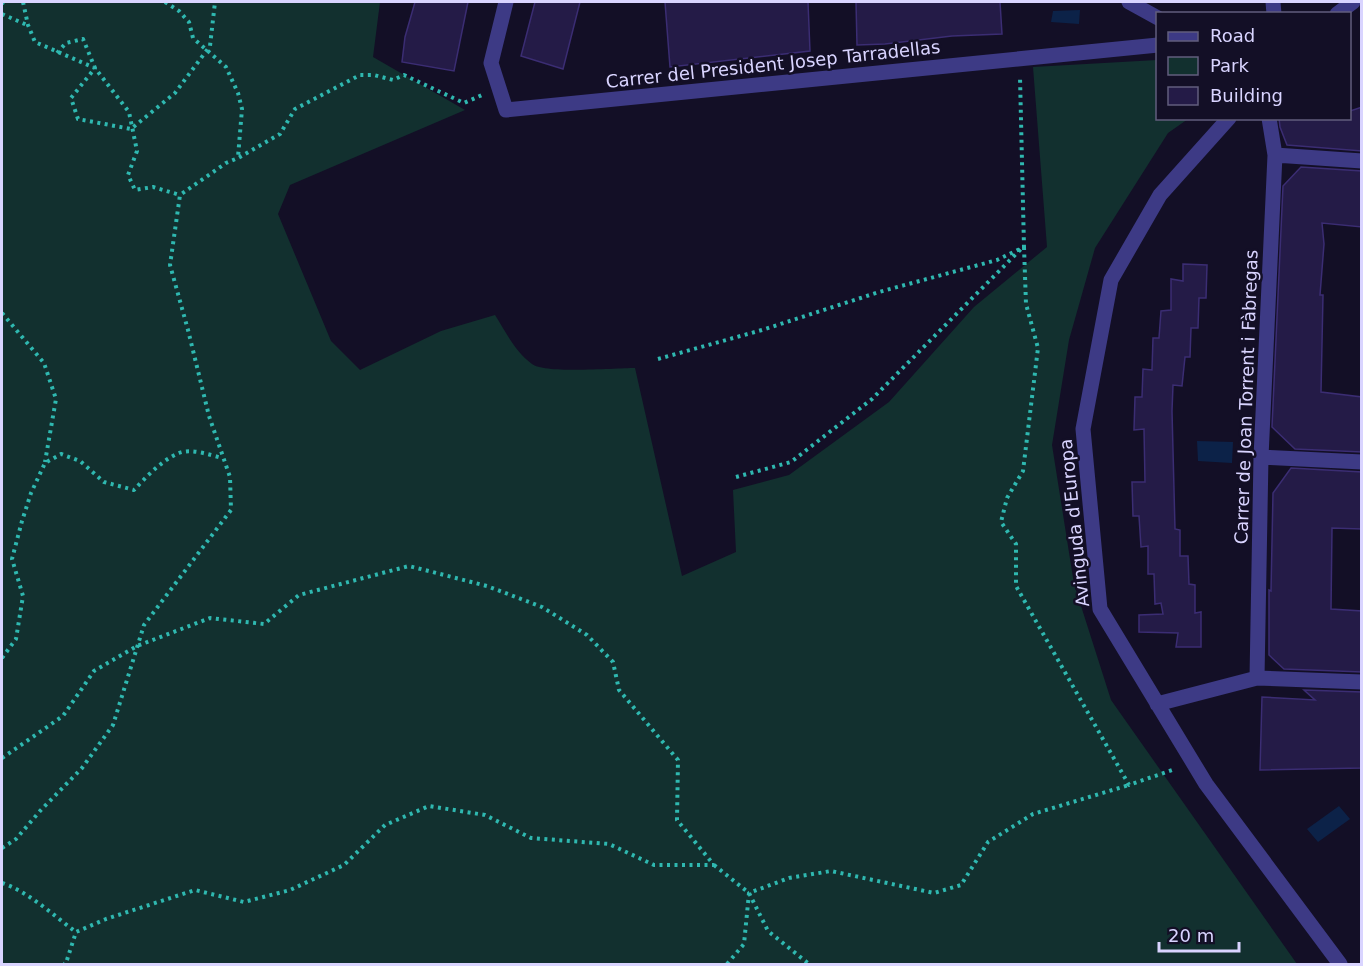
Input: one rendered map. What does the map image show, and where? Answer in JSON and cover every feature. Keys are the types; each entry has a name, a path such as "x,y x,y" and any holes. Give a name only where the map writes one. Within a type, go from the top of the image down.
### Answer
{"street":[{"name":"Carrer del President Josep Tarradellas","path":"506,2 491,63 506,111 1156,45"},
{"path":"1129,2 1156,17"},
{"path":"1340,12 1353,2"},
{"name":"Avinguda d'Europa","path":"1227,120 1161,195 1111,280 1083,429 1100,609 1206,783 1340,964"},
{"name":"Carrer de Joan Torrent i Fàbregas","path":"1257,678 1261,457 1275,155 1269,120"},
{"path":"1275,155 1362,161"},
{"path":"1261,457 1362,462"},
{"path":"1157,704 1257,678 1362,682"}],"path":[{"path":"23,2 28,25 35,42 95,68"},
{"path":"165,2 179,11 189,22 193,38 226,67 238,93 242,109 238,158"},
{"path":"95,68 71,99 78,119 131,129 176,93 210,46 215,2"},
{"path":"2,14 28,25"},
{"path":"57,53 66,43 83,39 95,68 129,112 136,151 128,175 135,190 153,187 180,195"},
{"path":"1020,59 1026,304 1038,348 1023,471 1007,498 1001,522 1016,544 1016,586 1129,785"},
{"path":"2,848 16,839 82,768 113,725 144,625 231,510 230,477 209,416 170,265 180,195 226,162 238,158 280,134 296,109 360,75 374,75 393,80 404,75 464,103"},
{"path":"658,359 762,330 879,292 997,260 1024,247"},
{"path":"736,477 791,462 872,399 1024,247"},
{"path":"2,313 44,363 56,399 45,463 31,493 12,559 23,596 16,639 2,658"},
{"path":"45,463 61,454 80,461 104,482 134,490 158,466 180,452 201,453 223,458"},
{"path":"2,758 63,716 94,670 137,646 210,618 264,624 299,594 409,566 487,586 542,607 587,635 613,662 619,690 678,760 677,820 714,865 749,893 768,932 809,964"},
{"path":"749,893 789,878 831,871 934,893 961,885 988,842 1033,814 1129,785 1193,762"},
{"path":"64,964 76,932 106,919 195,890 244,902 290,890 344,865 385,825 429,806 485,815 531,838 609,844 654,864 714,865"},
{"path":"2,883 11,886 76,932"},
{"path":"727,964 744,944 749,893"}],"green space":[{"path":"2,2 380,2 373,57 465,110 290,185 278,214 331,341 360,370 441,331 495,315 521,354 539,367 565,370 635,368 682,576 736,552 733,490 789,475 889,402 974,307 1047,247 1033,67 1156,60 1156,120 1187,120 1168,133 1095,248 1069,340 1052,445 1074,584 1111,700 1297,964 2,964"}],"water":[{"path":"1080,10 1079,24 1051,22 1053,11"},
{"path":"1197,441 1233,442 1232,463 1198,461"},
{"path":"1339,806 1350,819 1318,842 1307,829"}],"building":[{"path":"415,2 468,2 454,71 402,62 405,37"},
{"path":"535,2 580,2 563,69 521,56"},
{"path":"665,2 808,2 810,51 670,67"},
{"path":"856,2 1000,2 1002,34 857,45"},
{"path":"1362,107 1362,151 1287,145 1280,127 1279,120 1351,120 1351,111"},
{"path":"1301,167 1362,171 1362,227 1322,223 1324,244 1320,295 1323,295 1321,392 1362,397 1362,452 1295,449 1272,427 1283,186"},
{"path":"1183,264 1207,265 1206,298 1199,298 1198,328 1191,328 1190,357 1185,357 1182,386 1173,385 1172,411 1175,529 1180,530 1180,556 1188,556 1189,584 1195,585 1195,613 1201,612 1201,647 1176,647 1178,633 1139,632 1139,615 1163,614 1161,603 1155,604 1154,574 1148,574 1148,546 1141,547 1139,516 1133,516 1132,482 1145,482 1144,429 1134,430 1135,397 1142,397 1143,369 1152,370 1153,338 1159,338 1161,311 1171,310 1171,279 1183,281"},
{"path":"1291,468 1362,472 1362,529 1332,528 1331,609 1362,611 1362,672 1284,669 1269,655 1273,493"},
{"path":"1304,690 1362,692 1362,768 1260,770 1262,697 1315,700"}]}
